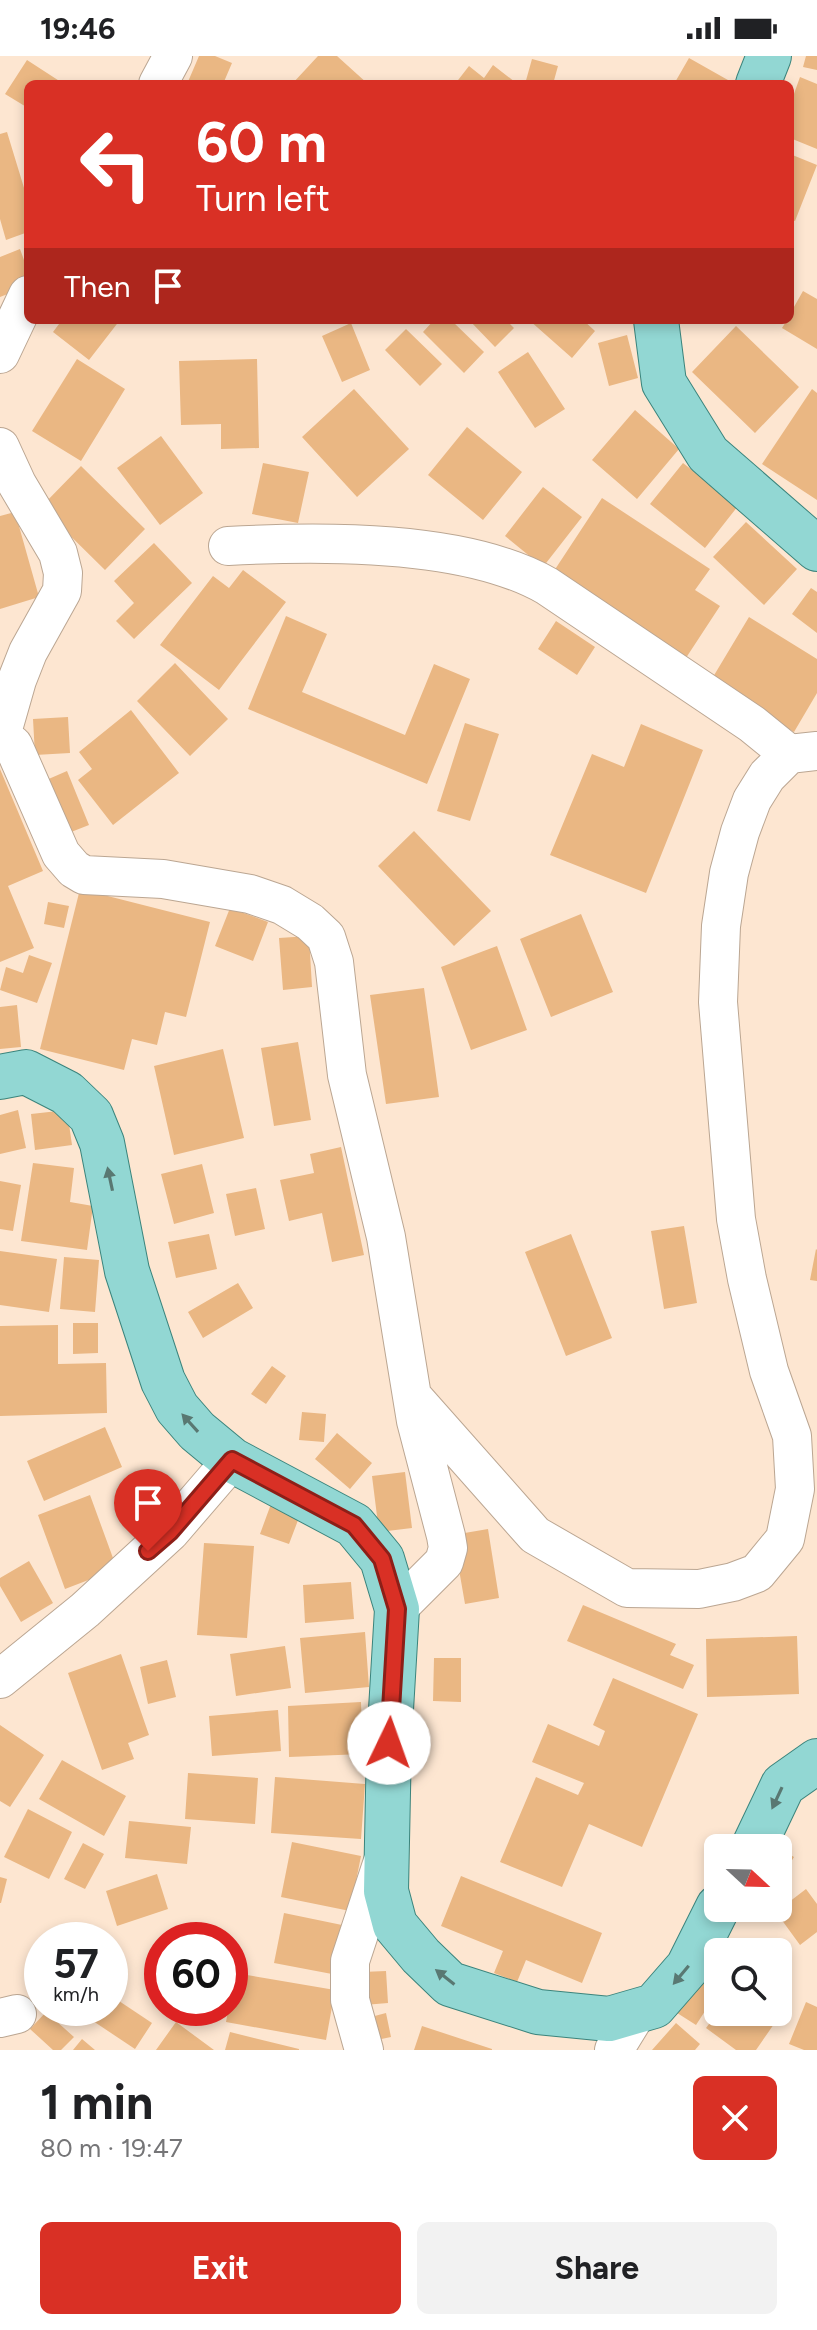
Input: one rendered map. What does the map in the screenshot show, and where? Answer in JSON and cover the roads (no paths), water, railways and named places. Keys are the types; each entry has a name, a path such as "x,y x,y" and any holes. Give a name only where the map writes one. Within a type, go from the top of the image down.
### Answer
{"main road":[{"path":"760,80 769,56"},
{"path":"657,324 664,383 708,454 817,549"},
{"path":"0,1077 26,1072 67,1093 91,1116 102,1143 127,1271 163,1381 177,1408 197,1431 232,1460 354,1525 382,1559 397,1609 389,1743 386,1891 395,1925 421,1956 450,1984 538,2012 609,2019 654,2006 688,1967 710,1922"},
{"path":"760,1834 783,1785 817,1761"}],"street":[{"path":"160,80 173,56"},
{"path":"0,354 24,303"},
{"path":"0,447 17,484 58,553 63,573 62,591 28,652 0,736 13,745 61,854 84,875 163,879 250,894 282,905 310,922 326,937 334,962 347,1075 386,1237 416,1421 448,1548 444,1562 397,1609"},
{"path":"228,546 307,542 439,552 524,572 752,724 803,752 767,776 752,800 740,832 729,873 721,926 718,1002 736,1219 769,1371 792,1436 795,1489 785,1539 757,1573 733,1582 699,1589 627,1588 535,1535 412,1396"},
{"path":"0,1679 85,1610 170,1532 232,1460"},
{"path":"364,2050 350,2000 350,1961 387,1848"},
{"path":"614,2050 638,2011"}]}
